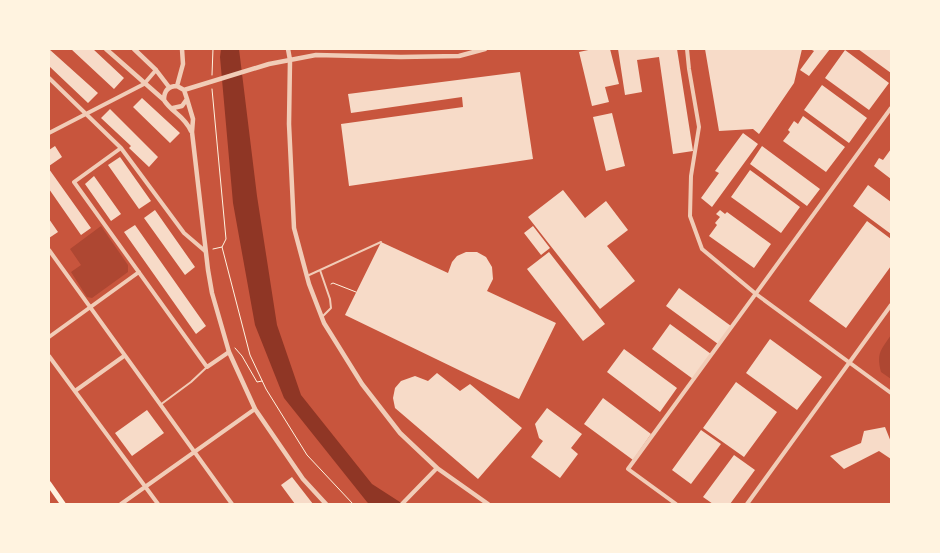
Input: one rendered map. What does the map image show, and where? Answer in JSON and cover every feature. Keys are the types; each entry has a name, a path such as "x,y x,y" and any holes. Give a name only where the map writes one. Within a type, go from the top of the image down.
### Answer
{"main road":[{"path":"49,484 63,504"}],"street":[{"path":"106,49 164,100 167,105 173,108 187,122 192,132"},
{"path":"134,49 156,70 169,87"},
{"path":"177,86 183,64 182,49"},
{"path":"288,49 290,60 289,124 294,228 321,317 362,384 400,433 437,468 488,504"},
{"path":"184,90 269,64 316,55 459,56 485,49"},
{"path":"687,49 699,127 692,176 690,216 702,249 756,294 891,393"},
{"path":"49,134 144,84 156,70"},
{"path":"49,78 122,148 184,233 205,250"},
{"path":"169,87 177,86 184,90 194,119 192,132 205,250 212,293 229,352 255,409 303,479 326,504"},
{"path":"164,100 164,95 169,87"},
{"path":"173,108 182,106 186,98"},
{"path":"676,504 628,469 891,108"},
{"path":"122,148 74,182 207,367 229,352"},
{"path":"49,250 232,504"},
{"path":"49,337 138,272"},
{"path":"747,504 891,305"},
{"path":"49,356 158,504"},
{"path":"75,391 124,356"},
{"path":"121,504 255,409"},
{"path":"402,504 437,468"}],"lane":[{"path":"307,276 380,242"},
{"path":"320,270 330,299 331,308 321,317"},
{"path":"160,405 191,382 207,367"}],"path":[{"path":"213,49 212,102 226,238 222,247 250,355 262,381 307,455 354,504"},
{"path":"205,250 222,247"},
{"path":"326,286 333,283 356,292"},
{"path":"224,336 242,356 258,382 262,381"}],"shaded area":[{"path":"221,49 239,49 257,196 277,325 301,395 372,484 403,504 369,504 284,398 255,325 233,203 220,57"},
{"path":"101,226 128,265 128,272 92,298 87,297 71,272 81,265 70,249"},
{"path":"891,335 891,379 881,372 879,356"}],"building":[{"path":"49,49 98,93 88,103 49,66"},
{"path":"71,49 93,49 124,78 114,89"},
{"path":"593,49 610,49 619,84 605,87 609,102 592,106 579,52"},
{"path":"618,49 677,49 693,151 673,154 659,57 637,60 642,92 625,95"},
{"path":"705,49 802,49 794,83 759,134 753,129 719,131"},
{"path":"810,49 830,49 809,76 800,70 814,51"},
{"path":"858,49 891,49 891,73"},
{"path":"845,50 889,83 869,110 825,78"},
{"path":"520,72 533,159 349,186 341,124 463,107 462,97 351,113 348,94"},
{"path":"822,85 867,118 849,143 804,110"},
{"path":"142,98 180,133 170,143 133,107"},
{"path":"110,109 158,157 149,167 129,148 131,146 101,118"},
{"path":"612,113 625,166 606,171 593,117"},
{"path":"803,116 845,147 826,172 783,141 790,132 788,130 794,121 798,124"},
{"path":"743,133 758,144 712,207 701,198 719,173 715,171"},
{"path":"55,146 62,157 49,166 49,150"},
{"path":"762,146 820,189 807,206 750,164"},
{"path":"891,149 891,179 874,166 879,158 883,160"},
{"path":"120,157 151,201 139,209 108,165"},
{"path":"49,169 91,228 81,235 49,189"},
{"path":"750,170 800,207 781,233 731,197"},
{"path":"94,176 121,214 111,221 85,184"},
{"path":"868,185 891,202 891,234 853,206"},
{"path":"563,190 585,218 606,201 628,230 607,246 635,281 600,309 528,217"},
{"path":"155,210 195,267 185,275 144,218"},
{"path":"720,210 725,214 727,212 771,244 754,268 709,236 717,225 715,223 720,217 716,214"},
{"path":"49,219 58,232 49,238"},
{"path":"867,221 891,239 891,266 846,328 809,301"},
{"path":"135,225 206,326 196,334 124,232"},
{"path":"533,226 550,248 541,255 524,233"},
{"path":"381,242 448,273 452,262 457,256 466,252 477,252 486,257 492,267 493,279 487,291 556,323 519,399 345,315"},
{"path":"549,252 605,324 583,341 527,269"},
{"path":"679,288 731,326 718,344 666,306"},
{"path":"670,324 711,354 693,379 652,349"},
{"path":"770,339 822,377 797,410 746,373"},
{"path":"624,349 677,388 660,412 607,372"},
{"path":"437,373 460,391 470,384 522,428 478,479 395,408 393,398 395,388 401,381 415,376 428,381"},
{"path":"736,382 777,412 744,457 703,428"},
{"path":"603,398 651,434 633,460 584,424"},
{"path":"547,408 582,434 571,448 578,454 560,478 531,457 543,441 539,438 535,424"},
{"path":"147,410 164,433 132,456 115,433"},
{"path":"885,427 891,442 891,459 879,451 844,469 830,456 861,443 864,431"},
{"path":"701,430 721,444 691,484 672,470"},
{"path":"734,455 755,470 730,504 713,504 703,497"},
{"path":"292,477 313,504 295,504 281,485"}]}
